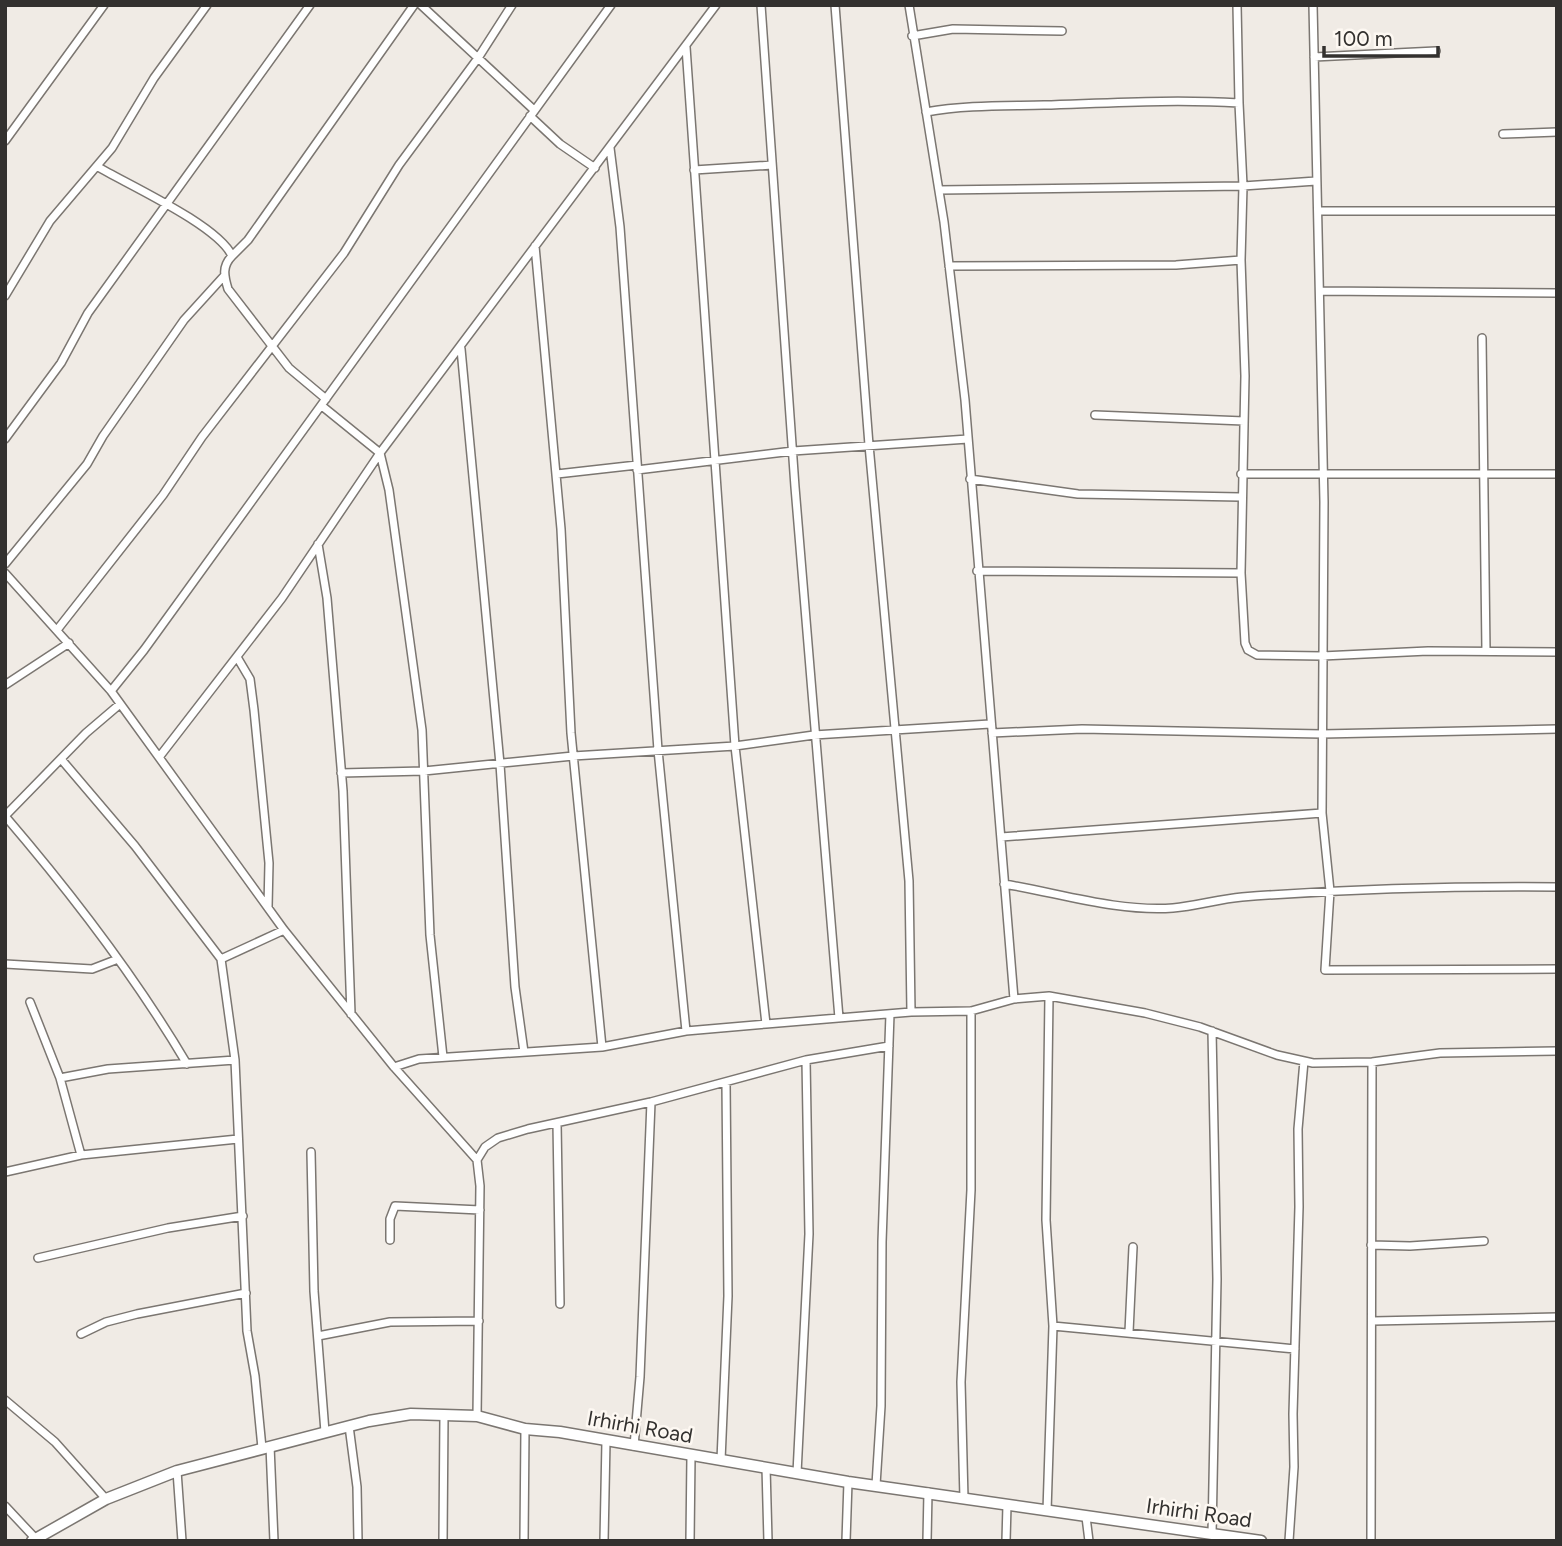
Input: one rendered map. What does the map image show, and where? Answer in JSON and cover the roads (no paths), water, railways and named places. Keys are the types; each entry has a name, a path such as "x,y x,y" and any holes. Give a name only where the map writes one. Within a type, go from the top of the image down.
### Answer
{"street":[{"path":"5,141 104,5"},
{"path":"5,296 50,221 98,167 154,78 207,5"},
{"path":"5,439 61,363 88,313 310,5"},
{"path":"5,564 87,464 103,436 184,320 224,276 232,256 247,240 414,5"},
{"path":"421,5 478,58 560,144 595,168"},
{"path":"57,630 344,253 399,165 478,58 512,5"},
{"path":"111,691 611,5"},
{"path":"160,756 237,657 380,453 716,5"},
{"path":"761,5 814,735 839,1018"},
{"path":"835,5 869,445 909,881 911,1012"},
{"path":"909,5 950,266 968,439 1014,999"},
{"path":"1237,5 1245,376 1240,497 1241,573 1245,643 1248,650 1256,655 1322,656 1486,651 1557,652"},
{"path":"1314,5 1324,477 1322,813 1330,891 1326,971 1557,969"},
{"path":"912,36 953,29 1062,32"},
{"path":"687,47 735,746 766,1024"},
{"path":"1314,57 1436,51"},
{"path":"926,112 953,107 1006,105 1198,101 1239,103"},
{"path":"1503,134 1557,132"},
{"path":"610,148 620,228 657,750 686,1031"},
{"path":"694,170 772,164"},
{"path":"98,167 210,230 228,247 232,256"},
{"path":"939,190 1243,186 1316,181"},
{"path":"1318,211 1557,211"},
{"path":"536,245 557,474 573,756 602,1047"},
{"path":"950,266 1176,265 1241,260"},
{"path":"224,276 228,289 289,368 380,453 390,490 411,628 424,771 430,935 443,1057"},
{"path":"1320,291 1557,293"},
{"path":"1482,338 1486,651"},
{"path":"460,349 500,764 515,987 524,1052"},
{"path":"1095,415 1244,421"},
{"path":"557,474 793,451 968,439"},
{"path":"1241,474 1324,477 1557,474"},
{"path":"970,480 1078,494 1240,497"},
{"path":"318,544 327,598 341,774 351,1015"},
{"path":"977,571 1241,573"},
{"path":"5,573 9,584 57,630 111,691 284,930 394,1067 477,1160"},
{"path":"5,685 69,643"},
{"path":"237,657 250,679 254,710 269,863 268,908"},
{"path":"120,704 5,816 44,861 118,959 187,1064"},
{"path":"341,774 424,771 573,756 735,746 814,735 990,724"},
{"path":"992,733 1082,729 1322,734 1557,729"},
{"path":"61,759 135,846 221,959 235,1060 247,1331 266,1447 274,1541"},
{"path":"1001,837 1322,813"},
{"path":"1004,884 1111,904 1172,908 1239,897 1330,891 1461,886 1557,887"},
{"path":"221,959 284,930"},
{"path":"5,964 92,969 118,959"},
{"path":"394,1067 419,1059 602,1047 686,1031 911,1012 971,1012 1014,999 1049,996 1108,1005 1212,1031 1278,1055 1304,1061 1338,1064 1440,1053 1557,1051"},
{"path":"1046,1511 1053,1326 1046,1220 1049,996"},
{"path":"30,1002 60,1078 81,1155"},
{"path":"964,1499 961,1382 971,1190 971,1012"},
{"path":"876,1485 881,1406 882,1242 890,1014"},
{"path":"1212,1031 1216,1340 1212,1534"},
{"path":"477,1416 480,1210 477,1160 485,1147 498,1138 652,1102 806,1060 888,1046"},
{"path":"60,1078 108,1069 235,1060"},
{"path":"797,1473 809,1234 806,1060"},
{"path":"1289,1541 1294,1467 1298,1129 1304,1061"},
{"path":"1371,1541 1372,1062"},
{"path":"721,1460 728,1296 726,1083"},
{"path":"634,1447 640,1377 652,1102"},
{"path":"557,1123 560,1304"},
{"path":"6,1170 81,1155 238,1139"},
{"path":"311,1153 318,1336 325,1432"},
{"path":"390,1240 390,1219 395,1206 480,1210"},
{"path":"38,1258 168,1228 243,1216"},
{"path":"1371,1245 1410,1246 1484,1241"},
{"path":"1129,1332 1133,1247"},
{"path":"81,1334 106,1322 137,1314 246,1293"},
{"path":"1373,1321 1557,1317"},
{"path":"318,1336 390,1322 479,1321"},
{"path":"1053,1326 1295,1349"},
{"path":"5,1400 55,1442 106,1499"},
{"name":"Irhirhi Road","path":"34,1540 106,1499 177,1471 349,1426 411,1414 477,1416 525,1429 848,1482 928,1491 964,1499 1261,1541"},
{"path":"443,1541 444,1415"},
{"path":"349,1426 357,1487 358,1541"},
{"path":"524,1541 525,1429"},
{"path":"604,1541 606,1441"},
{"path":"690,1541 691,1456"},
{"path":"766,1467 768,1541"},
{"path":"177,1471 182,1541"},
{"path":"846,1541 848,1482"},
{"path":"927,1541 928,1491"},
{"path":"1006,1504 1006,1541"},
{"path":"5,1506 34,1540"},
{"path":"1086,1517 1089,1541"}]}
